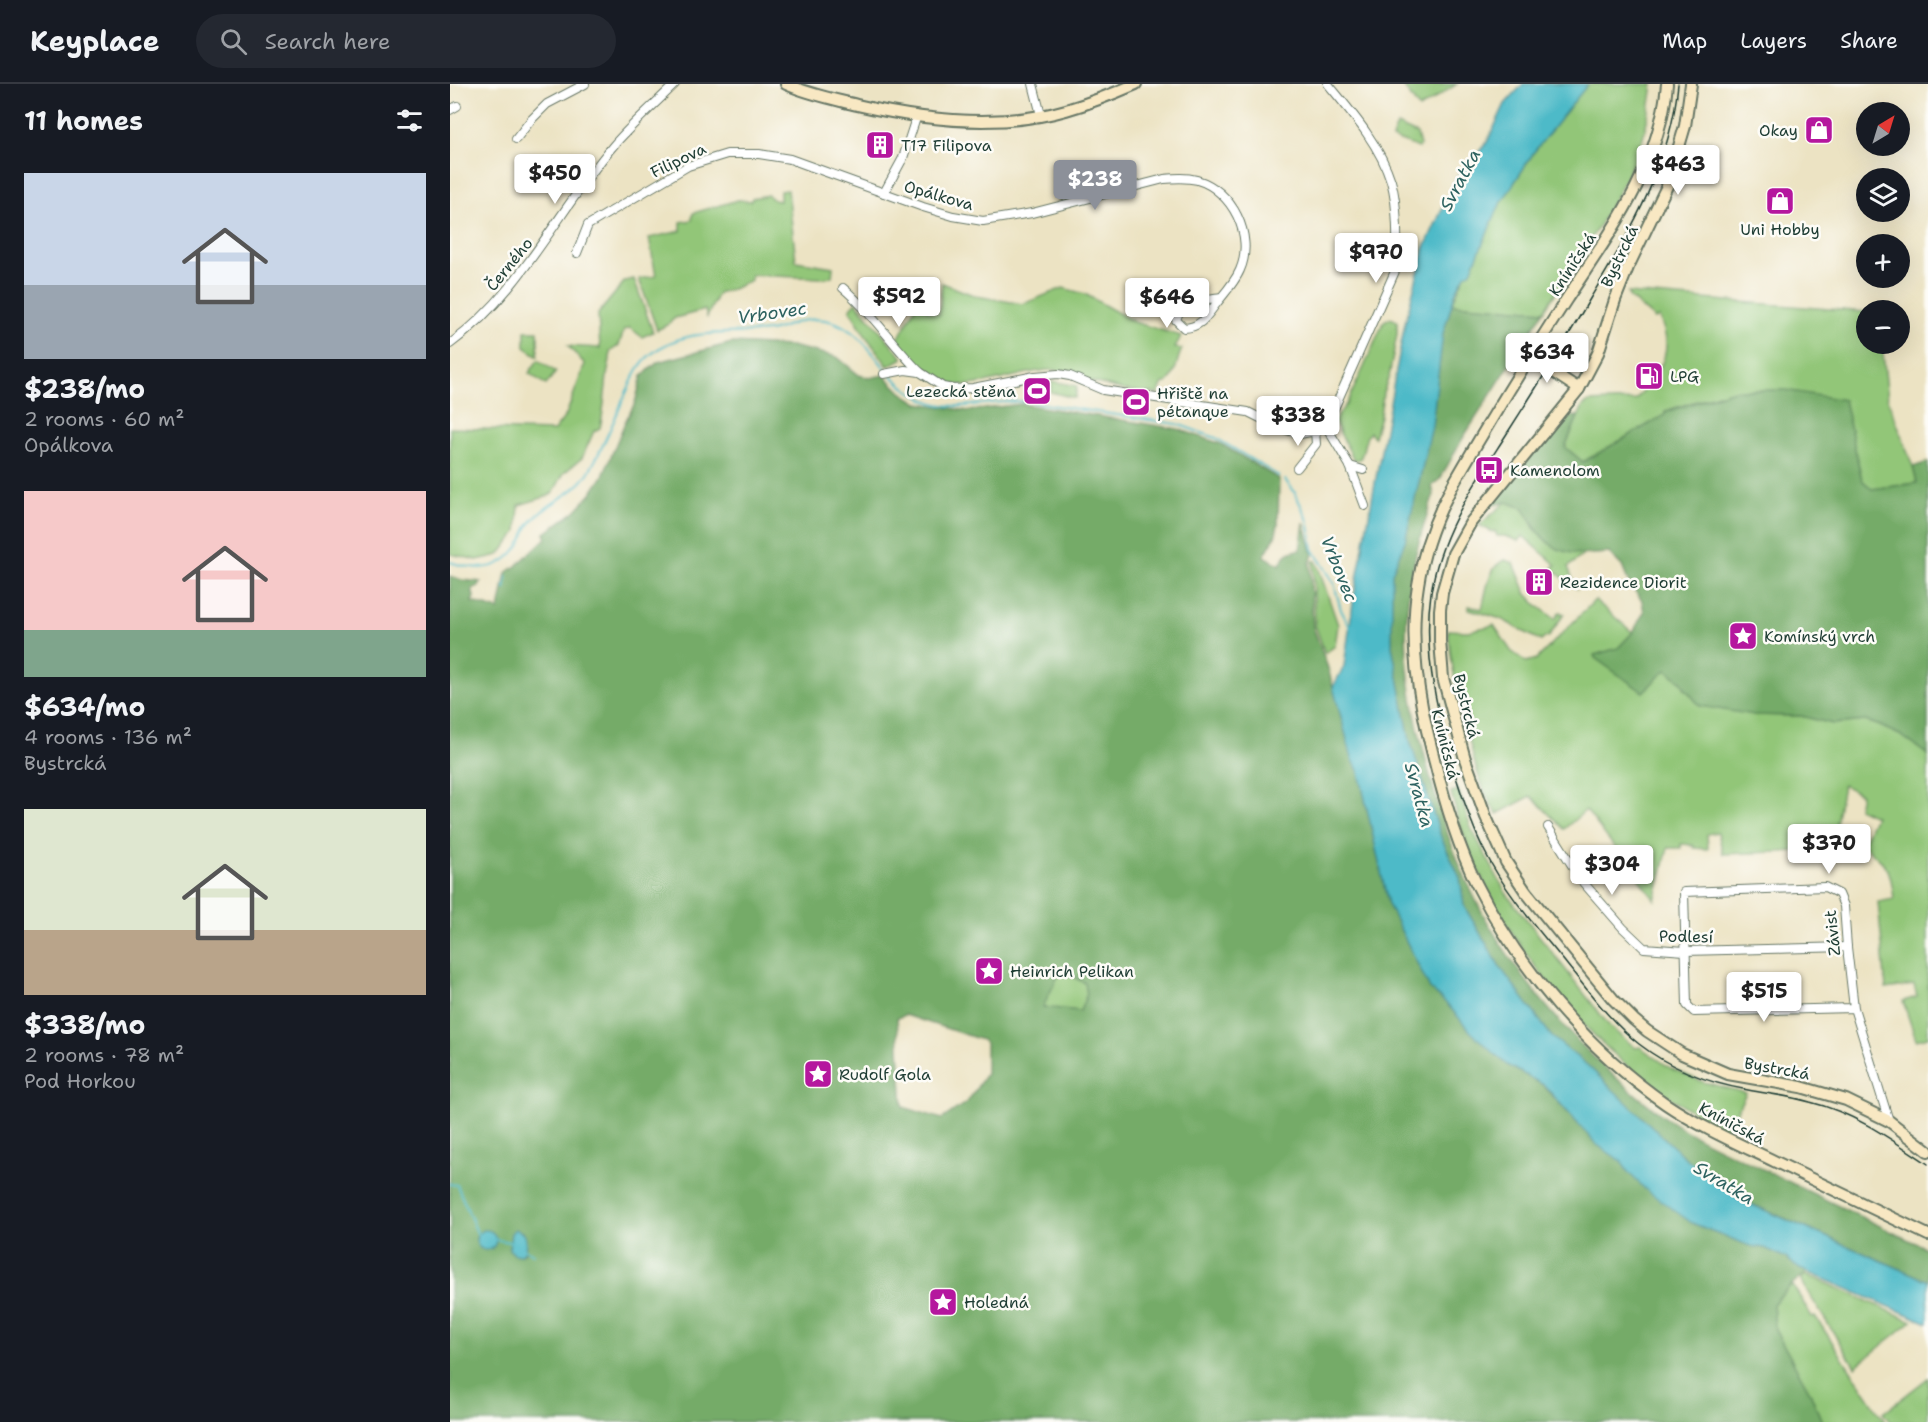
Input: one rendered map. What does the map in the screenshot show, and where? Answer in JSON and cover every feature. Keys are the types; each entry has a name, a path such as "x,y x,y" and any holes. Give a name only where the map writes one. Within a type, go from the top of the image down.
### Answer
{"street":[{"path":"516,139 547,104 585,84"},
{"name":"Černého","path":"450,344 492,307 533,256 614,146 675,84"},
{"path":"786,84 829,98 916,118 986,120 1041,115 1066,110 1136,84"},
{"path":"1033,84 1041,115"},
{"path":"843,288 875,319 904,356 920,372 943,387 973,388 1058,374 1070,376 1103,390 1248,412 1280,428 1300,434 1315,431 1333,411 1396,269 1397,253 1391,182 1371,139 1328,84"},
{"name":"Kníničská","path":"1667,84 1662,123 1642,177 1616,223 1462,468 1440,510 1426,547 1414,622 1414,661 1423,718 1454,829 1476,883 1506,934 1540,984 1579,1029 1621,1069 1666,1104 1718,1134 1928,1235"},
{"name":"Bystrcká","path":"1690,84 1685,126 1668,184 1629,265 1598,353 1579,389 1471,522 1453,554 1442,593 1440,641 1443,678 1465,759 1486,817 1506,862 1526,892 1613,999 1647,1031 1682,1054 1728,1074 1822,1092 1846,1100 1889,1121 1928,1151"},
{"path":"884,193 903,158 916,118"},
{"name":"Filipova","path":"577,253 588,225 688,166 716,156 759,154 790,159 884,193"},
{"name":"Opálkova","path":"884,193 953,216 983,221 1032,213 1164,179 1197,180 1222,195 1240,221 1244,258 1239,272 1221,297 1202,322 1193,328 1184,328 1176,320 1178,311 1183,305 1221,297"},
{"path":"1530,357 1579,389"},
{"path":"884,374 894,371 920,372"},
{"path":"1324,423 1350,466 1365,506"},
{"path":"1297,468 1316,444 1315,431"},
{"path":"1350,466 1363,470"},
{"name":"Podlesí","path":"1548,827 1582,881 1644,948 1685,951 1847,947"},
{"name":"Závist","path":"1685,951 1684,891 1825,887 1840,896 1844,906 1854,1008 1889,1121"},
{"path":"1685,951 1687,1005 1694,1012 1854,1008"}],"green space":[{"path":"1402,84 1457,84 1419,109"},
{"path":"1588,84 1653,84 1641,143 1610,208 1544,311 1452,304 1465,275 1471,271 1498,208 1534,152"},
{"path":"1397,125 1417,134 1419,148 1392,138"},
{"path":"788,190 796,261 833,267 832,277 751,275 751,280 718,293 707,317 705,310 675,318 657,330 639,279 656,276 649,238 681,231 681,222 692,220 693,213 738,200 751,201 752,198 768,195 780,201 780,191"},
{"path":"634,279 653,332 642,337 630,328 624,330 619,345 610,352 600,428 594,431 582,458 564,473 553,493 519,505 517,532 499,555 477,560 450,554 450,428 554,431 566,415 585,364 568,346 600,348 598,314 625,281"},
{"path":"942,283 976,296 1023,304 1063,288 1085,294 1134,322 1181,336 1175,348 1182,349 1173,375 1167,383 1163,383 1158,394 1124,390 1081,379 1081,376 1053,370 972,385 957,385 942,381 923,371 897,341 917,304 930,312 939,314"},
{"path":"1628,293 1856,311 1856,354 1883,354 1888,399 1917,483 1872,489 1862,480 1844,401 1718,394 1665,411 1665,415 1583,462 1565,447 1583,406 1589,402 1636,400 1658,371 1665,352 1664,330 1659,317 1655,319 1629,297"},
{"path":"856,302 903,358 888,366 850,310"},
{"path":"1452,304 1544,311 1463,438 1440,479 1432,486 1434,495 1415,558 1410,587 1406,642 1412,698 1429,773 1455,854 1469,886 1485,918 1526,981 1575,1038 1602,1065 1658,1112 1698,1137 1928,1249 1928,1281 1740,1199 1683,1156 1587,1065 1552,1037 1500,967 1464,906 1460,878 1441,837 1410,741 1392,646 1392,573 1405,541 1432,426 1443,333"},
{"path":"1390,318 1397,321 1397,334 1389,377 1383,392 1380,416 1374,437 1370,432 1360,459 1354,460 1334,421 1347,403 1384,321"},
{"path":"525,331 538,331 538,356 525,347"},
{"path":"732,343 791,346 837,357 859,375 869,378 884,375 902,393 918,403 969,411 1022,404 1178,429 1221,444 1279,479 1278,525 1275,537 1264,556 1280,565 1287,554 1300,550 1304,523 1313,554 1310,563 1313,627 1328,668 1352,758 1359,772 1388,904 1430,989 1448,1005 1471,1032 1507,1065 1543,1085 1596,1144 1621,1161 1628,1172 1692,1223 1750,1246 1765,1248 1809,1272 1792,1284 1773,1304 1775,1330 1810,1392 1822,1422 450,1422 450,576 481,582 479,586 472,589 474,597 472,602 499,610 506,573 546,538 545,533 575,511 591,494 603,476 635,403 642,376 658,362","holes":["1061,970 1085,983 1087,994 1080,1011 1043,1007","905,1015 986,1043 986,1074 968,1101 942,1119 903,1107 897,1018","522,1232 526,1238 525,1252 521,1255 514,1254 509,1249"]},
{"path":"538,360 556,372 546,385 529,373"},
{"path":"1052,381 1077,386 1075,398 1050,392"},
{"path":"1734,390 1785,390 1844,400 1862,480 1872,489 1917,483 1913,467 1928,462 1928,755 1902,736 1865,721 1833,724 1801,716 1754,715 1700,706 1682,682 1666,670 1643,692 1594,655 1618,648 1633,632 1644,612 1642,601 1628,581 1622,566 1609,553 1579,554 1557,548 1540,534 1524,508 1506,502 1489,506 1541,444 1569,417 1578,416 1565,447 1583,462 1665,415 1665,412"},
{"path":"1506,502 1524,508 1534,528 1558,549 1583,555 1568,567 1576,588 1552,569 1556,565 1523,536 1519,541 1497,536 1495,531 1492,532 1479,525"},
{"path":"1505,560 1514,563 1526,593 1538,606 1555,619 1560,612 1564,614 1548,638 1541,641 1501,619 1469,609 1469,606 1482,609 1491,574 1499,563"},
{"path":"1313,561 1316,561 1338,625 1335,646 1325,653 1315,625"},
{"path":"1595,600 1638,637 1666,669 1682,682 1754,715 1801,716 1833,724 1865,721 1902,736 1928,755 1928,1037 1916,1040 1903,1001 1917,997 1914,985 1886,989 1878,902 1894,899 1893,888 1886,867 1862,844 1875,816 1858,808 1861,794 1843,785 1833,839 1826,842 1827,850 1723,854 1718,832 1707,834 1708,849 1681,844 1681,848 1668,848 1655,900 1586,810 1564,829 1531,796 1497,814 1486,795 1475,764 1455,681 1448,630 1468,631 1494,625 1511,651 1526,662 1537,659"},
{"path":"1458,790 1471,828 1506,893 1611,1028 1636,1048 1640,1047 1672,1069 1703,1082 1746,1093 1727,1131 1686,1108 1646,1081 1613,1054 1552,988 1500,913 1480,874 1463,833 1451,792"},
{"path":"1061,970 1085,983 1087,994 1080,1011 1042,1007"},
{"path":"1805,1275 1912,1321 1855,1367 1807,1291 1801,1279"},
{"path":"1792,1284 1812,1317 1815,1316 1885,1422 1822,1422 1810,1392 1775,1330 1773,1304"},
{"path":"1928,1378 1928,1422 1890,1422 1883,1413"}],"water":[{"name":"Svratka","path":"1523,84 1588,84 1534,152 1498,208 1471,271 1465,275 1456,291 1443,333 1432,426 1405,541 1392,573 1392,646 1410,741 1441,837 1460,878 1464,906 1500,967 1552,1037 1587,1065 1683,1156 1741,1200 1928,1281 1928,1323 1800,1269 1786,1258 1765,1248 1750,1246 1692,1223 1646,1190 1628,1172 1621,1161 1596,1144 1544,1085 1507,1065 1471,1032 1448,1005 1430,989 1388,904 1359,772 1352,758 1333,687 1344,666 1354,595 1405,323 1424,249 1456,179 1487,142 1505,104"},
{"path":"515,1229 523,1234 525,1239 525,1250 521,1255 514,1254 509,1249 511,1233"},
{"path":"486,1230 493,1233 496,1240 493,1247 486,1250 479,1247 476,1240 479,1233"}],"waterway":[{"name":"Vrbovec","path":"450,562 471,567 490,567 499,564 514,552 529,524 537,515 572,490 590,471 636,372 650,355 663,346 692,336 768,331 802,321 821,319 833,322 854,334 887,371"},
{"name":"Vrbovec","path":"891,375 908,390 939,404 954,406 1024,401 1177,424 1216,438 1279,476"},
{"name":"Vrbovec","path":"1285,480 1294,491 1308,520 1313,549 1334,583 1341,610 1351,629"},
{"path":"505,589 507,576"},
{"path":"450,1184 457,1185 478,1235 481,1235"},
{"path":"492,1239 510,1242"},
{"path":"523,1248 533,1254"}],"tram line":[{"path":"1678,84 1667,142 1658,169 1634,221 1560,349 1471,491 1442,550 1435,571 1429,617 1431,664 1438,711 1466,808 1493,867 1535,925 1619,1026 1651,1053 1690,1074 1733,1087 1802,1100 1842,1113 1872,1128 1928,1164"}],"place":[{"name":"Okay","path":"1819,130"},
{"name":"T17 Filipova","path":"880,145"},
{"name":"Uni Hobby","path":"1780,201"},
{"name":"LPG","path":"1649,376"},
{"name":"Lezecká stěna","path":"1037,391"},
{"name":"Hřiště na pétanque","path":"1136,402"},
{"name":"Kamenolom","path":"1489,470"},
{"name":"Rezidence Diorit","path":"1539,582"},
{"name":"Komínský vrch","path":"1743,636"},
{"name":"Heinrich Pelikan","path":"989,971"},
{"name":"Rudolf Gola","path":"818,1074"},
{"name":"Holedná","path":"943,1302"}]}
